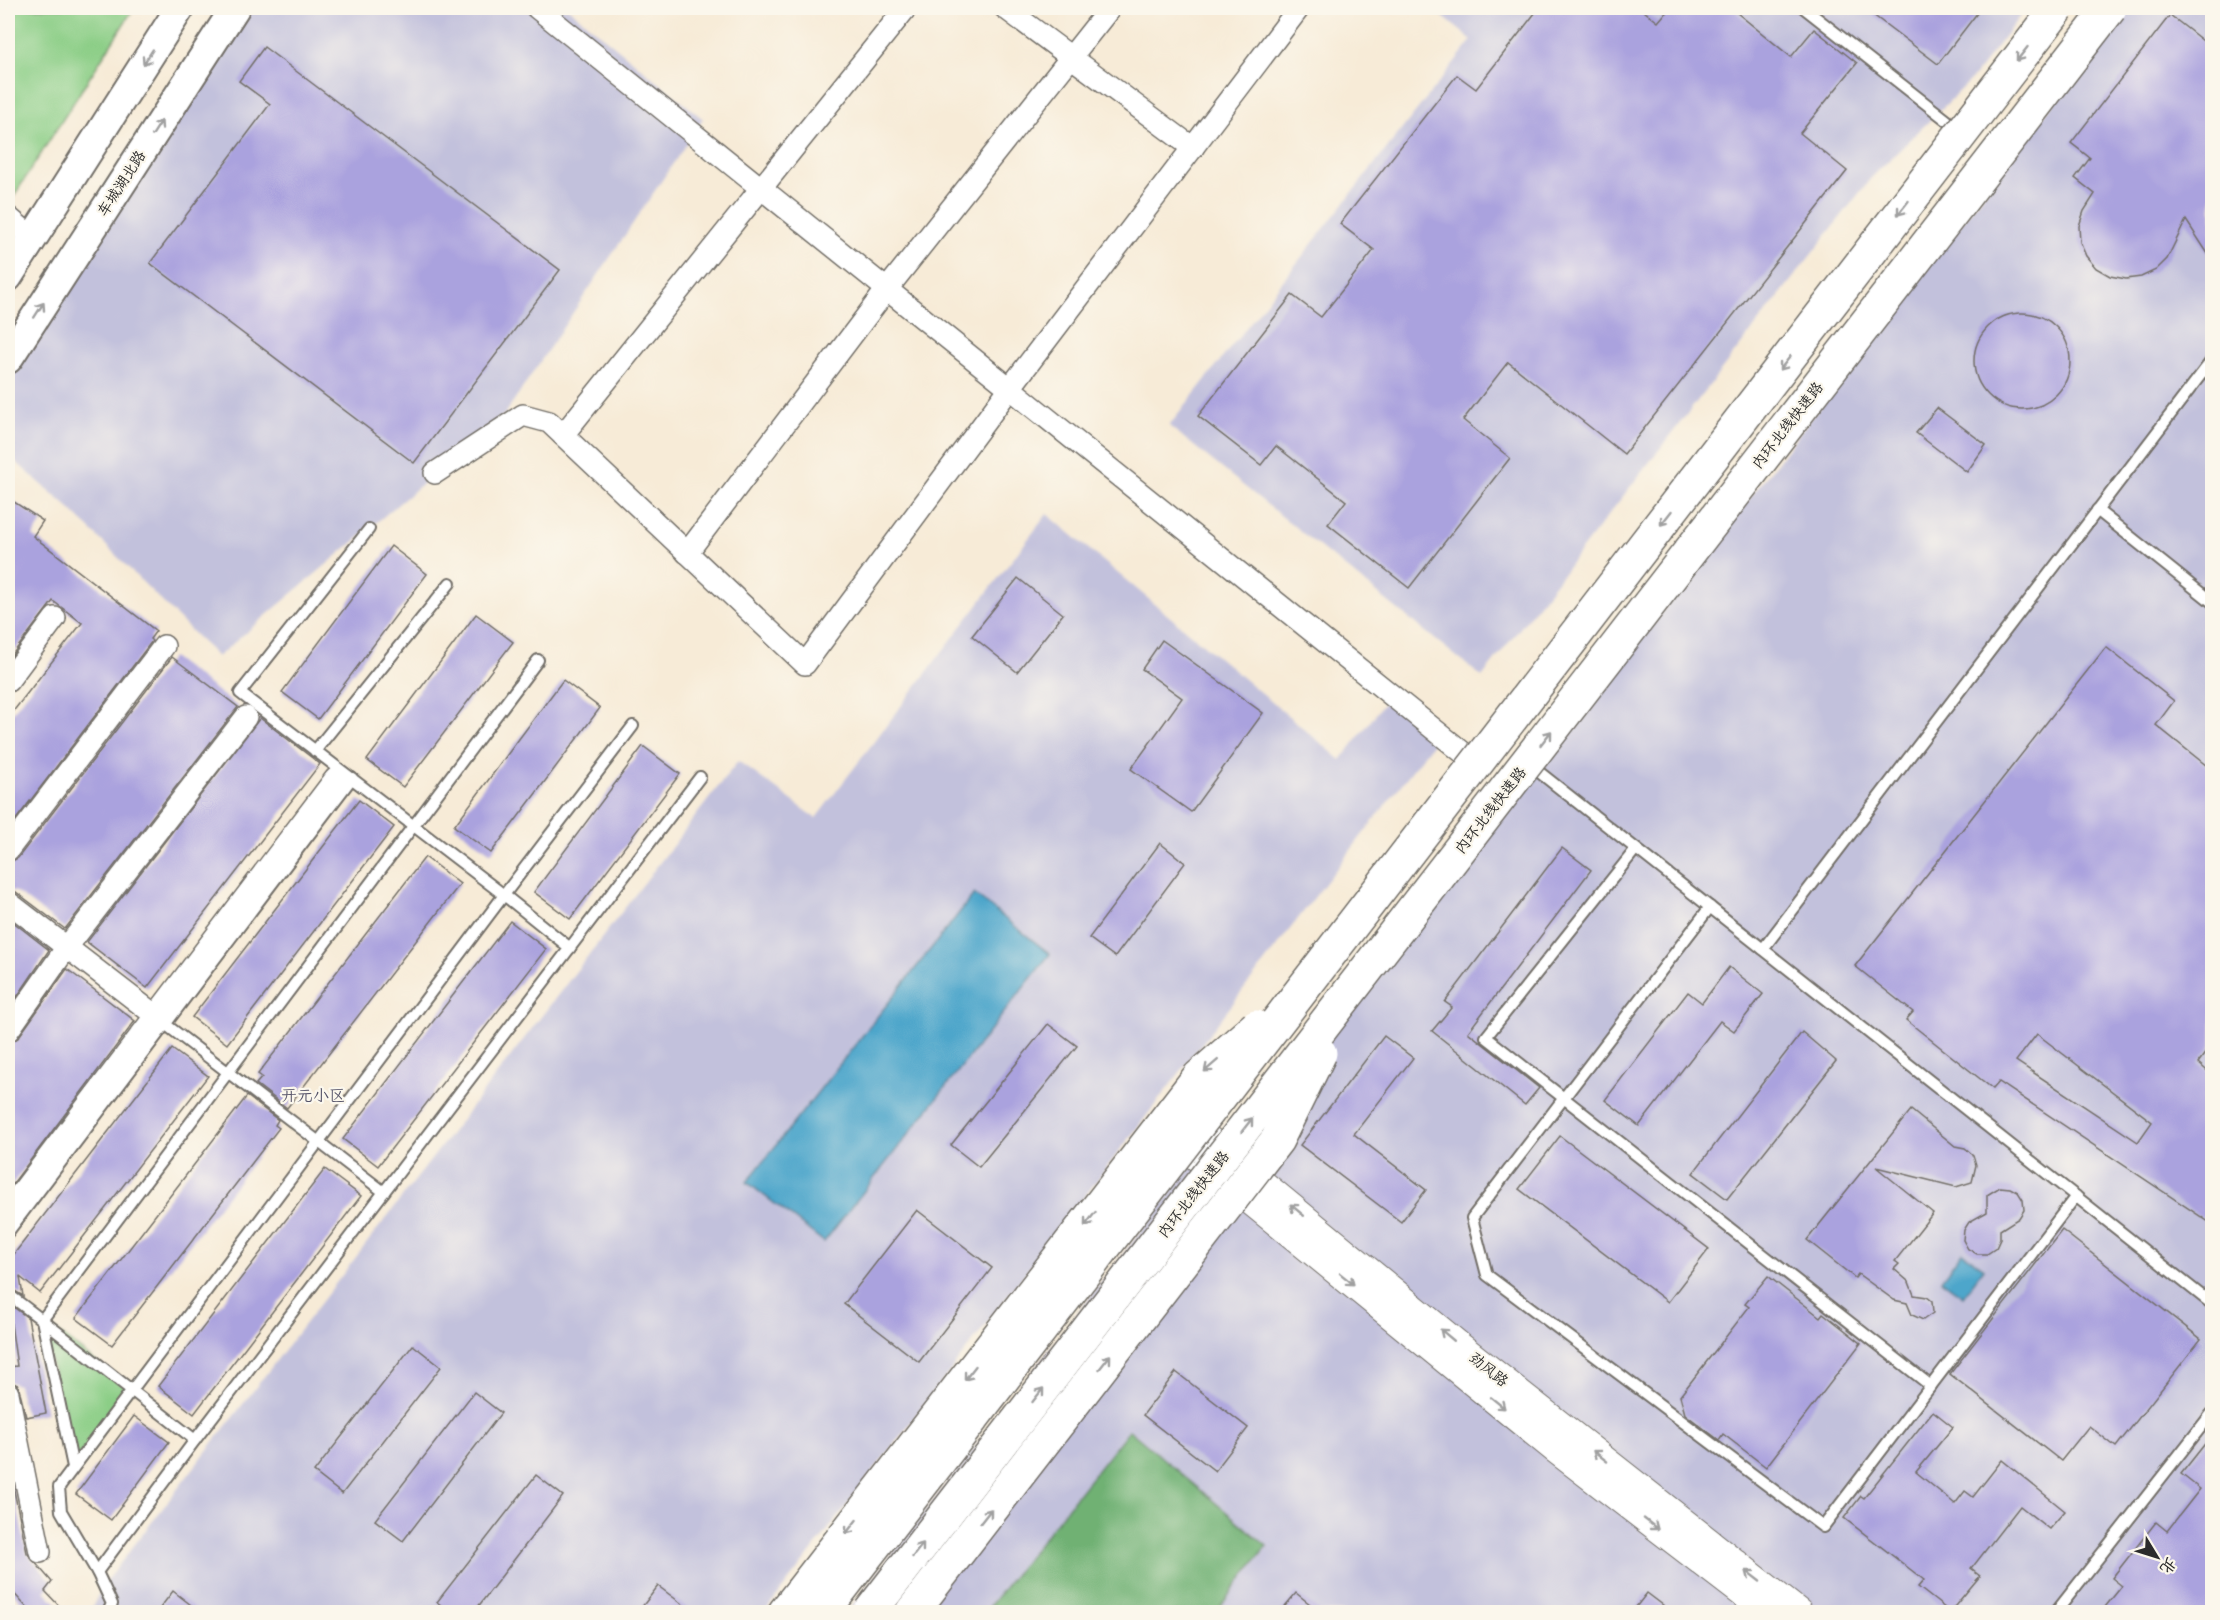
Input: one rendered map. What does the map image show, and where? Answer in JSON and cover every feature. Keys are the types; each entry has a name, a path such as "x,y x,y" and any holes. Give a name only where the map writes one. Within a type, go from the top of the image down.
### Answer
{"highway":[{"path":"803,1606 1407,854 2058,8"},
{"name":"内环北线快速路","path":"870,1612 2110,8"},
{"path":"917,1605 1277,1140 1325,1042 1436,880"}],"main road":[{"path":"8,277 180,8"},
{"name":"车城湖北路","path":"8,359 235,8"}],"street":[{"path":"537,8 1466,755"},
{"path":"562,435 906,8"},
{"path":"1005,8 1193,148"},
{"path":"687,553 887,289 1110,8"},
{"path":"435,473 523,415 549,422 805,664 1010,388 1299,8"},
{"path":"8,217 33,238"},
{"path":"8,681 55,618"},
{"path":"8,850 164,646"},
{"path":"8,1030 67,947 246,717"},
{"path":"8,1210 161,1020 343,779"},
{"path":"8,902 161,1020"},
{"name":"劲风路","path":"1766,1612 1555,1450 1178,1128 1462,1347 1799,1612"},
{"path":"8,1393 40,1552"}],"lane":[{"path":"1803,8 1953,125"},
{"path":"1762,949 2212,360"},
{"path":"2097,510 2212,602"},
{"path":"369,529 240,693 315,751 343,779 412,825 570,948"},
{"path":"315,751 450,583"},
{"path":"73,1467 42,1320 538,660"},
{"path":"108,1612 112,1604 97,1572 61,1511 59,1487 633,726"},
{"path":"1539,772 2212,1304"},
{"path":"97,1572 700,777"},
{"path":"1635,850 1486,1037 1931,1386"},
{"path":"1710,907 1472,1218 1487,1275 1823,1527 2076,1196"},
{"path":"8,1232 161,1020 384,1192"},
{"path":"8,1294 195,1440"},
{"path":"2056,1612 2212,1413"}],"shaded area":[{"path":"235,8 568,8 703,119 505,414 217,657 70,509 8,455 8,359"},
{"path":"1432,8 2026,8 1972,79 1871,178 1482,677 1169,426 1472,40"},
{"path":"2127,8 2212,8 2212,1612 847,1612 1197,1158 1539,772"},
{"path":"1047,514 1341,760 1391,694 1440,734 765,1612 90,1612 102,1587 738,761 816,818"}],"green space":[{"path":"8,8 134,8 12,199 8,195"},
{"path":"42,1320 132,1390 73,1467"},
{"path":"1129,1430 1267,1546 1216,1612 985,1612"}],"water":[{"path":"974,894 1050,954 824,1242 747,1182"},
{"path":"1962,1252 1984,1268 1963,1296 1941,1280"}],"building":[{"path":"1539,8 1640,8 1658,22 1670,8 1731,8 1791,57 1814,29 1857,63 1800,133 1847,171 1624,454 1508,362 1463,420 1510,458 1409,588 1328,524 1346,501 1276,446 1261,465 1198,416 1292,295 1321,317 1374,250 1340,224 1457,75 1476,89"},
{"path":"1864,8 1981,8 1938,64"},
{"path":"2170,15 2212,48 2212,260 2186,220 2167,259 2156,270 2141,277 2126,279 2110,276 2096,268 2086,256 2080,242 2079,226 2084,211 2095,194 2075,178 2090,158 2071,143"},
{"path":"264,47 560,270 414,463 150,263 270,104 239,81"},
{"path":"2022,313 2040,317 2056,327 2066,343 2070,361 2066,379 2056,395 2040,405 2022,409 2004,405 1988,395 1978,379 1974,361 1978,343 1988,327 2004,317"},
{"path":"1937,408 1986,445 1967,472 1916,433"},
{"path":"8,498 43,521 33,536 156,631 150,639 152,641 8,830 8,718 82,623 53,601 8,660"},
{"path":"391,546 427,574 318,719 282,692"},
{"path":"1018,578 1063,614 1017,672 972,636"},
{"path":"476,614 513,642 403,787 367,760"},
{"path":"1162,640 1263,713 1191,812 1131,769 1182,698 1142,669"},
{"path":"2106,647 2174,701 2156,725 2212,770 2212,1044 2198,1063 2212,1075 2212,1224 1999,1082 1993,1089 1906,1020 1913,1012 1855,966","holes":["2037,1034 2152,1122 2138,1142 2016,1061"]},
{"path":"172,657 238,707 65,929 16,892 8,890 8,863 18,858"},
{"path":"563,680 600,708 491,853 454,826"},
{"path":"260,718 320,764 147,988 87,942"},
{"path":"643,746 680,774 570,919 534,892"},
{"path":"359,800 394,827 227,1044 192,1017"},
{"path":"1160,843 1185,863 1115,957 1089,938"},
{"path":"1562,848 1591,870 1468,1032 1539,1088 1525,1105 1432,1031 1452,1007 1445,1002"},
{"path":"425,857 460,884 287,1108 256,1084 262,1077 258,1074"},
{"path":"8,918 49,950 8,1010"},
{"path":"510,921 546,949 378,1166 343,1139"},
{"path":"1729,967 1763,994 1734,1031 1720,1021 1639,1126 1605,1100 1688,992 1702,1003"},
{"path":"67,969 135,1021 8,1190 8,1044 18,1038"},
{"path":"1048,1024 1077,1046 979,1167 951,1145"},
{"path":"1802,1032 1836,1061 1727,1199 1693,1173"},
{"path":"1384,1036 1413,1058 1354,1134 1426,1190 1401,1222 1300,1145"},
{"path":"172,1049 208,1076 40,1293 20,1277 23,1296 8,1287 8,1258 11,1258"},
{"path":"247,1096 278,1120 275,1125 279,1128 112,1345 76,1318"},
{"path":"1911,1110 1955,1146 1965,1148 1973,1155 1976,1165 1972,1182 1956,1187 1876,1167 1933,1213 1895,1261 1899,1264 1894,1269 1909,1282 1914,1295 1927,1297 1932,1301 1933,1313 1923,1320 1912,1315 1907,1303 1894,1300 1858,1274 1855,1278 1807,1240"},
{"path":"1560,1136 1709,1249 1668,1302 1519,1189"},
{"path":"325,1169 361,1196 194,1414 158,1386"},
{"path":"2000,1187 2018,1192 2023,1200 2024,1210 2019,1218 2000,1230 2000,1239 1996,1248 1987,1254 1977,1254 1968,1249 1963,1240 1964,1230 1969,1222 1987,1212 1987,1195"},
{"path":"917,1210 992,1268 919,1362 844,1304"},
{"path":"2062,1230 2201,1339 2116,1447 2089,1426 2061,1461 1950,1374"},
{"path":"1768,1276 1820,1317 1823,1313 1861,1343 1766,1467 1723,1434 1719,1440 1685,1414 1680,1396 1749,1307 1745,1304"},
{"path":"8,1303 28,1318 46,1413 26,1417 18,1385 8,1381 8,1367 17,1366"},
{"path":"413,1345 441,1367 342,1494 314,1472"},
{"path":"1176,1372 1248,1428 1215,1471 1143,1415"},
{"path":"474,1392 501,1413 403,1541 375,1520"},
{"path":"1933,1411 1953,1427 1916,1472 1955,1504 1965,1491 1973,1497 2002,1460 2065,1511 2049,1529 2020,1506 1971,1569 1980,1576 1950,1612 1918,1587 1924,1580 1844,1518 1861,1496 1864,1498"},
{"path":"134,1416 169,1442 111,1520 76,1494"},
{"path":"2212,1435 2212,1612 2101,1612 2122,1586 2112,1578 2156,1522 2167,1531 2200,1489 2181,1474"},
{"path":"8,1462 27,1553 52,1582 45,1591 65,1612 31,1612 8,1587"},
{"path":"536,1475 563,1496 474,1612 450,1612 437,1602"},
{"path":"658,1586 693,1612 638,1612"},
{"path":"173,1591 200,1612 157,1612"},
{"path":"1296,1593 1320,1612 1280,1612"},
{"path":"1647,1593 1672,1612 1632,1612"}],"district":[{"name":"开元小区","path":"313,1095"}]}
